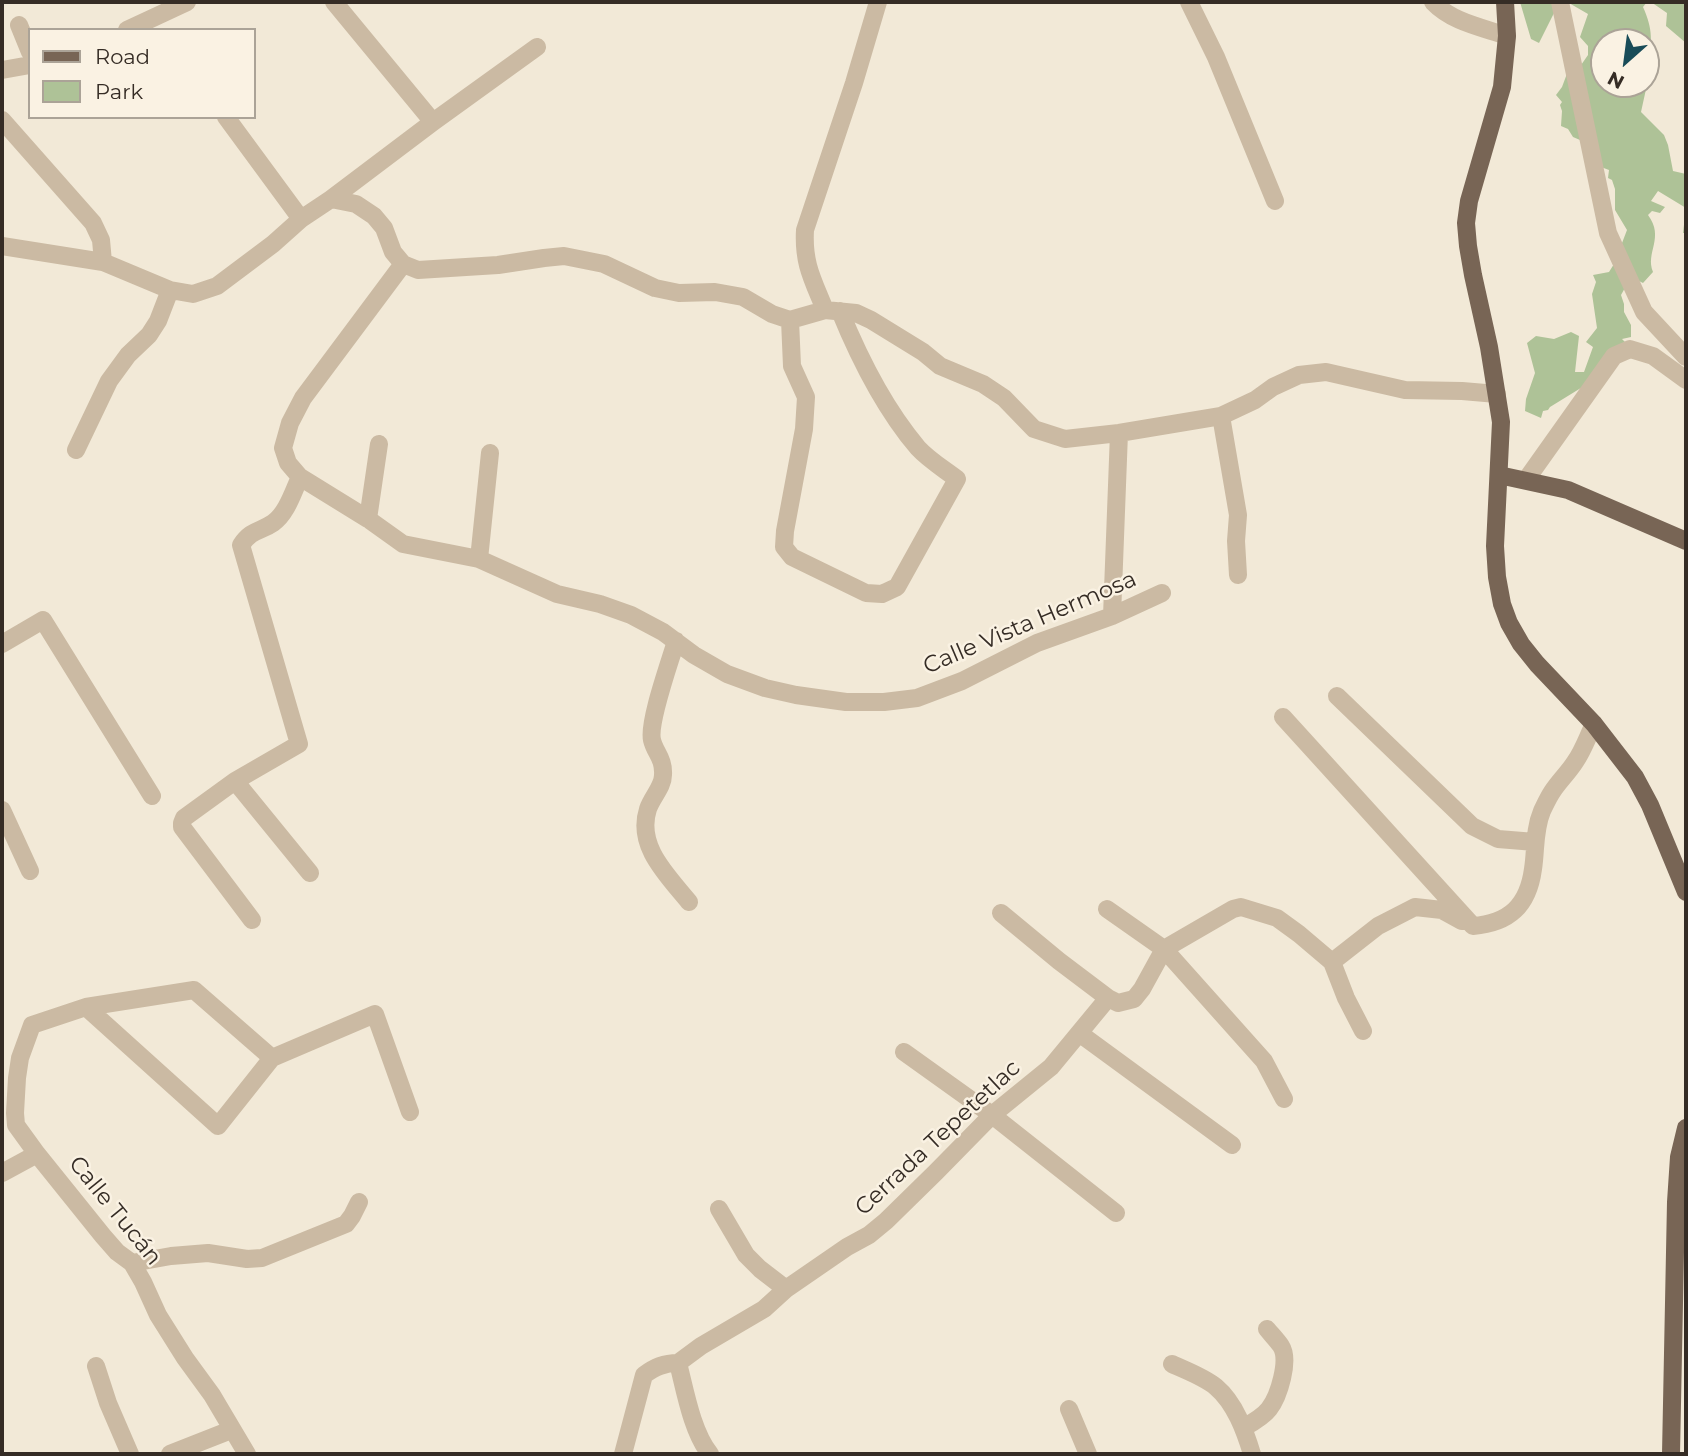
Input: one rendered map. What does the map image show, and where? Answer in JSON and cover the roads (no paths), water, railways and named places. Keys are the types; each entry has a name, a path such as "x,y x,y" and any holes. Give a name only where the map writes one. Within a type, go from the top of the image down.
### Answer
{"main road":[{"path":"1505,2 1507,36 1502,88 1469,201 1466,223 1471,265 1489,347 1501,422 1496,517 1497,577 1502,604 1521,644 1594,724 1635,777 1686,892"},
{"path":"1499,475 1569,490 1686,541"},
{"path":"1671,1454 1676,1202 1679,1157 1686,1128"}],"street":[{"path":"137,28 158,24 187,2"},
{"path":"334,2 433,121"},
{"path":"790,320 792,366 806,397 804,429 784,547 792,557 866,593 882,594 897,587 957,479 920,450 881,397 808,269 804,250 805,230 878,2"},
{"path":"1189,2 1216,57 1275,201"},
{"path":"1433,2 1454,18 1507,36"},
{"path":"1560,2 1608,233 1644,312 1686,357"},
{"path":"19,25 28,47"},
{"path":"2,246 103,262 170,290 193,294 217,286 301,219 537,47"},
{"path":"2,70 28,65"},
{"path":"227,119 301,219"},
{"path":"2,120 93,223 101,240 103,262"},
{"path":"331,198 356,204 374,216 384,229 393,252 403,264 418,270 498,265 564,256 604,264 655,288 679,293 715,292 743,298 772,314 790,320 833,310 856,313 923,352 940,366 983,384 1004,398 1034,429 1065,439 1222,416 1299,375 1326,372 1405,390 1497,394"},
{"name":"Calle Vista Hermosa","path":"403,264 303,398 290,424 283,449 288,463 300,477 403,544 479,559 557,594 600,604 631,615 663,632 694,655 727,674 765,688 846,702 884,702 916,698 962,681 1037,643 1112,616 1163,593"},
{"path":"76,450 109,381 128,355 149,335 158,321 170,290"},
{"path":"1525,480 1614,356 1630,349 1653,356 1686,380"},
{"path":"1222,416 1238,515 1238,575"},
{"path":"1112,616 1119,433"},
{"path":"368,519 379,443"},
{"path":"479,559 490,453"},
{"path":"252,920 182,827 182,823 184,818 235,781 299,744 240,545 254,531 276,521 300,477"},
{"path":"2,644 43,621 152,796"},
{"path":"676,641 652,726 652,741 663,761 664,779 648,808 644,831 653,855 689,902"},
{"path":"1337,696 1472,826 1498,839 1535,842"},
{"path":"1283,717 1473,926"},
{"path":"1332,962 1378,926 1415,907 1442,910 1473,926 1491,925 1507,917 1519,905 1527,890 1533,871 1540,816 1551,793 1576,762 1594,724"},
{"path":"235,781 310,873"},
{"path":"2,810 30,871"},
{"path":"1001,913 1059,961 1118,1003 1134,999 1164,949 1233,909 1241,907 1277,918 1332,962 1363,1031"},
{"path":"1107,909 1164,949 1265,1061 1284,1099"},
{"path":"86,1007 194,990 272,1058"},
{"name":"Cerrada Tepetetlac","path":"623,1454 644,1375 655,1367 678,1363 701,1346 764,1309 786,1289 869,1235 992,1115 1052,1067 1108,998"},
{"path":"86,1007 218,1126 272,1058 375,1014 410,1112"},
{"name":"Calle Tucán","path":"86,1007 32,1025 20,1058 16,1125 103,1236 117,1252 132,1263 158,1315 212,1395 247,1454"},
{"path":"1079,1033 1232,1145"},
{"path":"904,1052 992,1115 1116,1213"},
{"path":"2,1173 37,1154"},
{"path":"132,1263 208,1253 247,1259 262,1258 345,1224 359,1202"},
{"path":"719,1209 746,1255 786,1289"},
{"path":"1243,1429 1269,1410 1280,1384 1285,1355 1282,1346 1266,1329"},
{"path":"678,1363 689,1408 710,1454"},
{"path":"1172,1364 1215,1386 1226,1397 1237,1415 1252,1454"},
{"path":"96,1366 108,1403 130,1454"},
{"path":"1069,1409 1087,1454"},
{"path":"170,1454 231,1430"}]}
